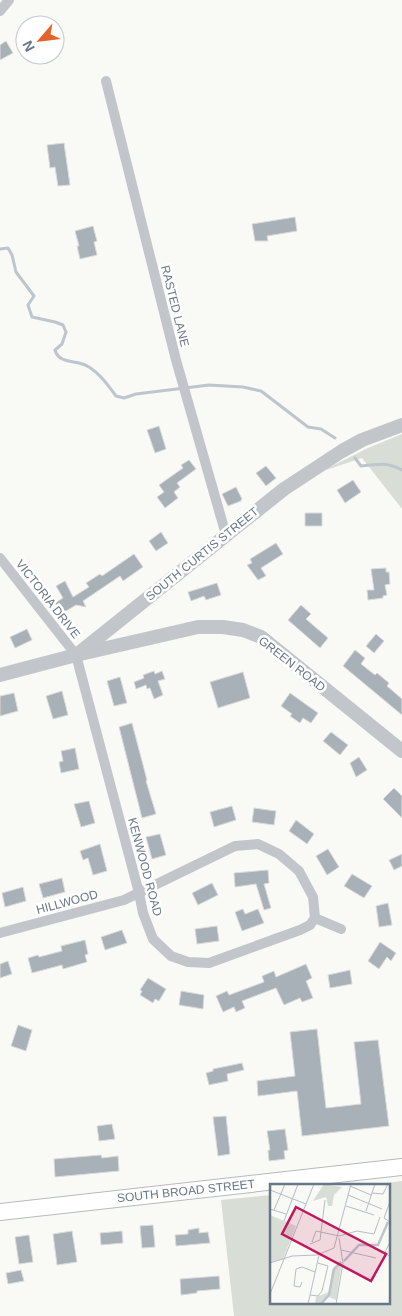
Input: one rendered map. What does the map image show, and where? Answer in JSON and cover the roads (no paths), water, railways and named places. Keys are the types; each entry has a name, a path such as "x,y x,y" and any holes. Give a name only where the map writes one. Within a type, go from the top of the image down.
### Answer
{"main road":[{"name":"SOUTH BROAD STREET","path":"0,1212 402,1167"}],"street":[{"path":"0,11 8,0"},
{"name":"RASTED LANE","path":"106,81 185,395 226,534"},
{"name":"SOUTH CURTIS STREET","path":"0,675 76,655 284,489 322,463 362,440 402,425"},
{"name":"VICTORIA DRIVE","path":"0,558 76,655"},
{"name":"GREEN ROAD","path":"76,655 198,628 223,627 243,630 261,637 402,751"},
{"name":"KENWOOD ROAD","path":"76,655 139,892 143,914 153,939 171,956 188,962 209,963 300,930 310,925 315,918"},
{"name":"HILLWOOD","path":"0,933 124,900 235,846 258,844 279,854 299,871 313,897 315,918"},
{"path":"315,918 341,929"}],"waterway":[{"path":"0,249 8,248 12,255 16,272 34,296 28,305 32,317 63,325 66,332 62,344 55,350 57,355 65,360 89,367 100,376 116,396 124,398 136,394 209,385 243,387 261,391 308,427 321,429 335,438"},
{"path":"355,458 361,466 377,464 396,467 402,470"}]}
